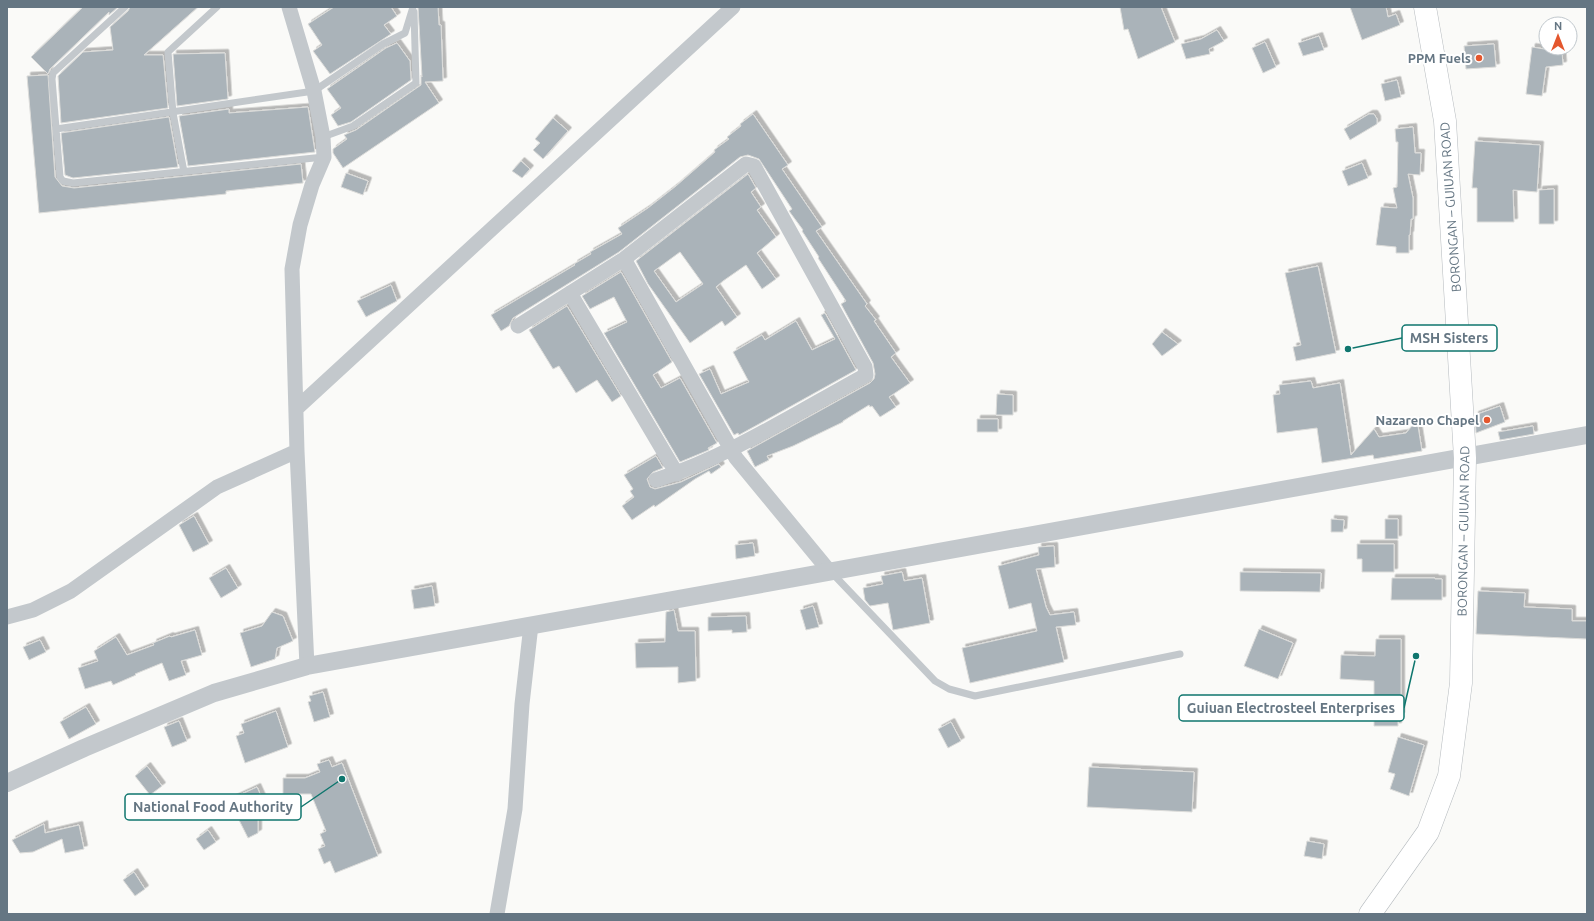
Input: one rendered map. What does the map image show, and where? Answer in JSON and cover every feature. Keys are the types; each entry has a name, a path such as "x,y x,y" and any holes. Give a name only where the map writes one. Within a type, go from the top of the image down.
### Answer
{"main road":[{"name":"BORONGAN – GUIUAN ROAD","path":"1370,914 1428,832 1449,776 1461,683 1465,458 1445,121 1425,7"}],"street":[{"path":"289,7 314,91 323,137 324,157 312,185 300,225 292,268 297,451 307,666"},
{"path":"297,408 733,7"},
{"path":"518,326 624,259 746,164 754,166 865,366 866,375 731,449 677,474 656,480"},
{"path":"624,259 736,458 830,572"},
{"path":"570,293 677,474"},
{"path":"7,783 84,748 214,693 307,666 1587,435"},
{"path":"7,617 33,610 71,591 217,487 297,451"},
{"path":"497,914 515,809 522,704 531,625"}],"lane":[{"path":"125,7 53,73 52,79 60,177 64,181 73,183 324,157"},
{"path":"184,172 173,112 168,52 217,7"},
{"path":"56,129 314,91 383,44 405,32 413,7"},
{"path":"323,137 353,126 416,83 413,7"},
{"path":"830,572 935,681 949,689 975,696 1180,654"}],"building":[{"path":"83,7 118,7 109,15 109,12 50,69 48,74 31,57"},
{"path":"130,7 198,7 144,55 163,55 168,108 61,123 58,76 83,52 113,50 110,27 128,11"},
{"path":"334,7 391,7 397,16 384,25 391,34 330,74 313,51 322,45 308,24"},
{"path":"418,7 438,7 439,25 441,25 443,81 425,82 439,103 343,168 333,153 333,149 347,139 344,135 356,130 421,85 421,75 422,77"},
{"path":"1120,7 1161,7 1175,42 1138,59 1128,29 1124,30"},
{"path":"1350,7 1386,7 1388,17 1396,14 1400,25 1362,40"},
{"path":"1217,30 1224,41 1209,49 1210,54 1186,59 1181,44 1201,39"},
{"path":"1319,36 1324,50 1303,56 1298,43"},
{"path":"1265,42 1276,67 1263,73 1252,48"},
{"path":"397,43 410,61 411,80 351,122 338,126 331,115 341,108 327,89 386,48"},
{"path":"1494,44 1496,67 1466,69 1464,46"},
{"path":"1532,47 1538,48 1538,56 1562,56 1563,65 1546,67 1542,96 1526,94"},
{"path":"225,53 228,99 177,106 173,54"},
{"path":"48,75 55,177 62,186 74,188 301,164 303,183 226,191 226,194 39,213 27,76"},
{"path":"1397,80 1401,97 1385,101 1381,84"},
{"path":"308,107 315,152 188,166 179,116 229,109 229,113"},
{"path":"753,114 788,165 782,169 822,227 816,231 867,304 865,306 876,320 874,321 896,353 891,357 910,383 889,397 896,407 880,417 872,406 870,407 869,405 843,422 793,446 767,456 769,460 755,467 747,451 870,383 874,379 875,374 873,363 841,304 846,301 818,258 819,257 802,231 803,230 789,211 792,209 759,159 748,155 740,157 619,252 513,318 509,326 501,331 491,315 575,265 574,264 591,254 590,252 622,234 618,228 648,208 676,186 715,152 714,150 729,139 727,137"},
{"path":"1369,114 1374,114 1377,119 1377,124 1350,140 1344,129"},
{"path":"169,117 178,167 73,178 65,175 61,133"},
{"path":"553,118 568,131 543,159 533,150 540,143 535,139"},
{"path":"1413,127 1415,153 1421,153 1420,175 1408,174 1413,198 1413,219 1411,219 1409,235 1409,253 1396,253 1396,247 1376,245 1381,207 1397,208 1393,188 1397,187 1398,142 1396,142 1395,129"},
{"path":"1475,141 1540,145 1537,192 1513,190 1514,222 1477,222 1477,188 1472,188"},
{"path":"521,161 530,169 522,178 512,171"},
{"path":"1362,163 1368,178 1348,186 1342,171"},
{"path":"346,173 368,181 363,195 341,187"},
{"path":"748,174 756,188 751,192 761,207 757,210 776,237 757,253 776,279 762,289 746,265 723,281 716,287 737,317 725,326 722,321 690,343 648,284 636,261","holes":["680,252 703,284 676,302 654,271"]},
{"path":"1554,189 1554,224 1539,224 1539,190"},
{"path":"1318,266 1336,353 1296,361 1293,347 1301,345 1285,273"},
{"path":"621,272 672,362 653,375 661,388 680,378 717,443 708,448 709,450 680,462 604,333 627,322 614,297 590,309 582,296"},
{"path":"391,285 397,301 366,317 357,301"},
{"path":"567,306 621,396 612,402 597,380 576,393 559,366 553,369 529,330"},
{"path":"825,313 856,370 739,435 738,433 734,435 699,374 710,369 721,394 749,382 733,352 762,335 765,340 796,321 812,350 835,339 821,315"},
{"path":"1162,332 1178,344 1162,356 1152,344"},
{"path":"1311,381 1313,388 1340,383 1351,455 1374,429 1379,437 1406,433 1417,420 1422,451 1374,459 1373,455 1322,463 1317,428 1277,433 1273,395 1280,394 1279,385"},
{"path":"997,394 1013,395 1013,415 996,415"},
{"name":"Nazareno Chapel","path":"1500,406 1505,422 1476,433 1475,415"},
{"path":"977,419 998,419 998,432 977,432"},
{"path":"1533,426 1534,434 1500,440 1498,432"},
{"path":"656,456 663,468 653,472 647,479 650,487 655,489 681,482 719,464 721,467 711,474 709,471 695,479 655,507 654,505 632,520 622,506 634,497 630,491 633,489 624,475"},
{"path":"194,516 209,544 193,552 179,525"},
{"path":"1331,519 1344,520 1343,532 1331,532"},
{"path":"1385,519 1398,519 1398,539 1385,539"},
{"path":"753,543 755,556 736,559 735,545"},
{"path":"1357,544 1394,544 1394,572 1362,572 1362,559 1357,559"},
{"path":"1054,546 1055,567 1036,569 1046,607 1050,615 1074,612 1076,625 1056,627 1064,662 970,683 962,648 1037,631 1031,603 1009,609 998,566 1039,555 1038,547"},
{"path":"226,568 238,588 221,598 209,578"},
{"path":"902,572 904,581 922,578 930,623 893,630 888,603 870,606 865,600 863,588 883,584 881,576"},
{"path":"1240,572 1321,573 1320,592 1240,591"},
{"path":"1392,578 1442,579 1442,600 1391,600"},
{"path":"432,586 435,606 414,609 411,590"},
{"path":"1478,591 1525,593 1524,607 1572,609 1572,621 1587,621 1587,639 1476,634"},
{"path":"813,606 819,627 806,630 800,610"},
{"path":"674,610 678,631 695,631 696,681 678,683 678,667 636,668 635,643 665,642 666,612"},
{"path":"272,612 283,616 293,641 277,648 275,659 251,667 240,633 262,626"},
{"path":"746,616 747,632 732,633 732,630 708,631 708,617"},
{"path":"1259,629 1293,643 1278,679 1244,666"},
{"path":"195,630 202,655 181,661 186,675 169,681 162,663 113,685 111,681 85,689 78,668 98,661 94,651 116,637 127,655 154,645 153,643 170,636 171,637"},
{"path":"1376,639 1401,639 1401,716 1398,716 1398,726 1374,726 1374,681 1340,679 1341,655 1375,656"},
{"path":"40,640 46,652 29,660 23,647"},
{"path":"323,692 330,717 314,722 308,702 311,701 309,696"},
{"path":"86,707 96,724 69,739 60,722"},
{"path":"276,711 288,747 245,763 236,736 244,733 241,724"},
{"path":"179,721 187,741 172,747 164,727"},
{"path":"951,722 961,741 948,748 938,729"},
{"path":"1398,737 1424,745 1409,796 1390,789 1395,774 1388,772"},
{"path":"329,760 332,767 342,763 378,856 335,873 330,861 324,864 318,849 325,846 320,834 326,831 311,794 283,794 283,778 305,778 320,772 317,764"},
{"path":"147,766 162,786 150,795 135,776"},
{"path":"1089,767 1194,772 1192,812 1087,807"},
{"path":"257,787 269,814 258,819 258,833 248,838 229,800"},
{"path":"44,824 45,833 79,825 84,849 65,853 62,839 33,852 20,853 12,840"},
{"path":"208,830 216,842 204,850 196,839"},
{"path":"1307,841 1324,844 1322,859 1304,856"},
{"path":"134,872 145,889 135,896 123,880"}],"place":[{"name":"PPM Fuels","path":"1479,58"},
{"name":"MSH Sisters","path":"1348,349"},
{"name":"Nazareno Chapel","path":"1487,420"},
{"name":"Guiuan Electrosteel Enterprises","path":"1416,656"},
{"name":"National Food Authority","path":"342,779"}]}
